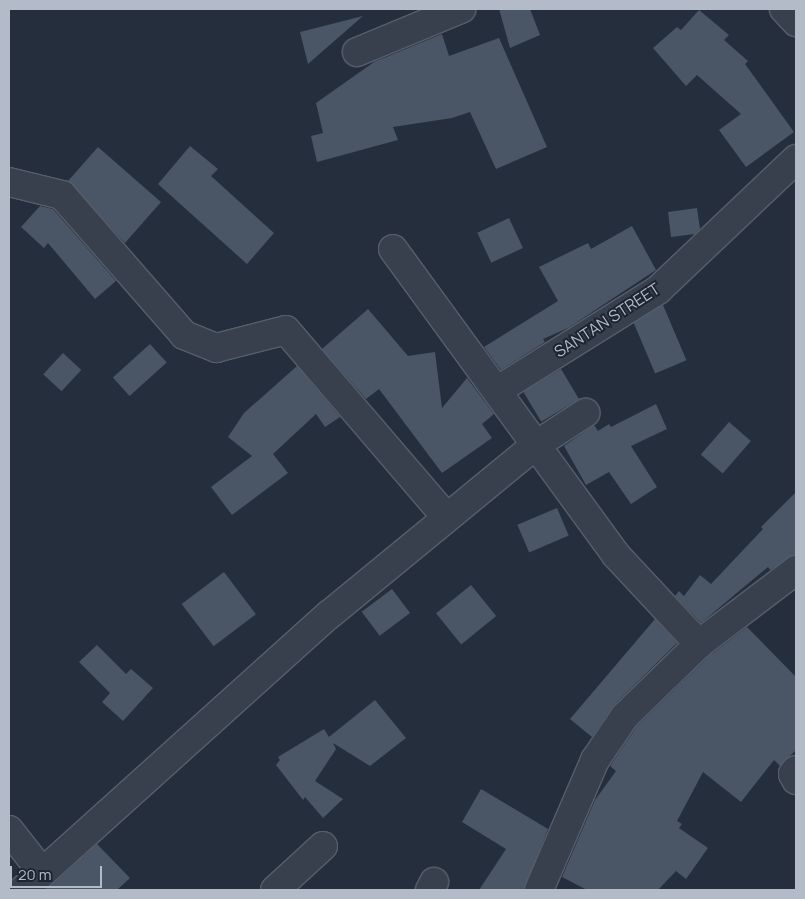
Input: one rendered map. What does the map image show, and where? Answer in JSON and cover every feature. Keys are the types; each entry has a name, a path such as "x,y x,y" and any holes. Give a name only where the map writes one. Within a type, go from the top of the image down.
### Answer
{"street":[{"path":"357,52 461,9"},
{"name":"SANTAN STREET","path":"498,390 658,290 796,159"},
{"path":"9,182 62,194 184,335 216,348 286,330 446,517"},
{"path":"393,249 498,390 616,555 699,644"},
{"path":"9,830 33,881 107,818 230,702 446,517 536,445 585,413"},
{"path":"539,890 595,760 625,716 699,644 796,570"},
{"path":"796,770 793,774 796,780"},
{"path":"274,890 323,846"}],"building":[{"path":"499,9 530,9 540,35 510,48"},
{"path":"699,10 729,35 724,40 748,61 745,64 794,132 746,167 719,130 741,114 697,75 686,86 653,48 677,27 681,30"},
{"path":"363,16 308,64 300,32"},
{"path":"442,34 449,56 499,38 547,147 496,169 470,112 452,118 393,127 398,140 317,162 311,136 323,133 316,103 374,62"},
{"path":"190,146 218,169 211,176 274,233 247,264 158,184"},
{"path":"98,147 161,202 125,243 68,181"},
{"path":"40,206 53,209 116,281 95,299 48,243 44,248 21,227"},
{"path":"697,208 700,229 695,234 671,237 668,212"},
{"path":"509,218 523,248 491,263 477,233"},
{"path":"632,226 656,270 568,328 543,339 545,342 501,370 484,347 558,301 539,267 588,243 591,249"},
{"path":"663,305 686,360 655,374 632,318"},
{"path":"368,309 408,356 435,352 442,408 467,378 494,414 482,424 492,438 442,473 379,389 366,399 322,349"},
{"path":"150,344 167,363 130,396 113,377"},
{"path":"63,353 81,370 62,391 43,374"},
{"path":"297,366 340,417 325,427 316,414 273,454 288,473 232,515 211,487 252,456 228,437 244,413"},
{"path":"561,369 579,399 541,422 523,392"},
{"path":"656,404 667,429 631,446 657,487 631,504 609,472 586,485 564,446 594,425 598,431 609,424 611,427"},
{"path":"729,422 751,441 723,473 701,454"},
{"path":"796,492 796,555 770,570 768,567 701,623 675,596 679,591 684,596 700,575 711,584 763,529 761,527"},
{"path":"557,508 569,536 529,552 517,525"},
{"path":"224,572 256,614 214,646 182,604"},
{"path":"471,585 496,616 461,644 436,613"},
{"path":"392,589 410,613 380,636 362,612"},
{"path":"655,619 677,643 614,705 592,737 570,719"},
{"path":"747,627 796,677 796,750 780,766 774,760 741,802 703,772 677,821 682,824 679,828 708,848 686,879 676,871 658,890 587,890 562,877 595,800 616,771 610,766 637,726 709,656"},
{"path":"97,645 126,674 131,669 153,688 123,721 102,702 110,693 79,662"},
{"path":"375,700 406,738 370,766 333,743 336,749 315,781 343,799 323,818 305,797 303,800 276,765 280,760 278,757 324,729 329,737"},
{"path":"481,789 548,829 524,890 479,890 506,849 462,822"},
{"path":"97,844 130,878 117,890 46,890"}]}
